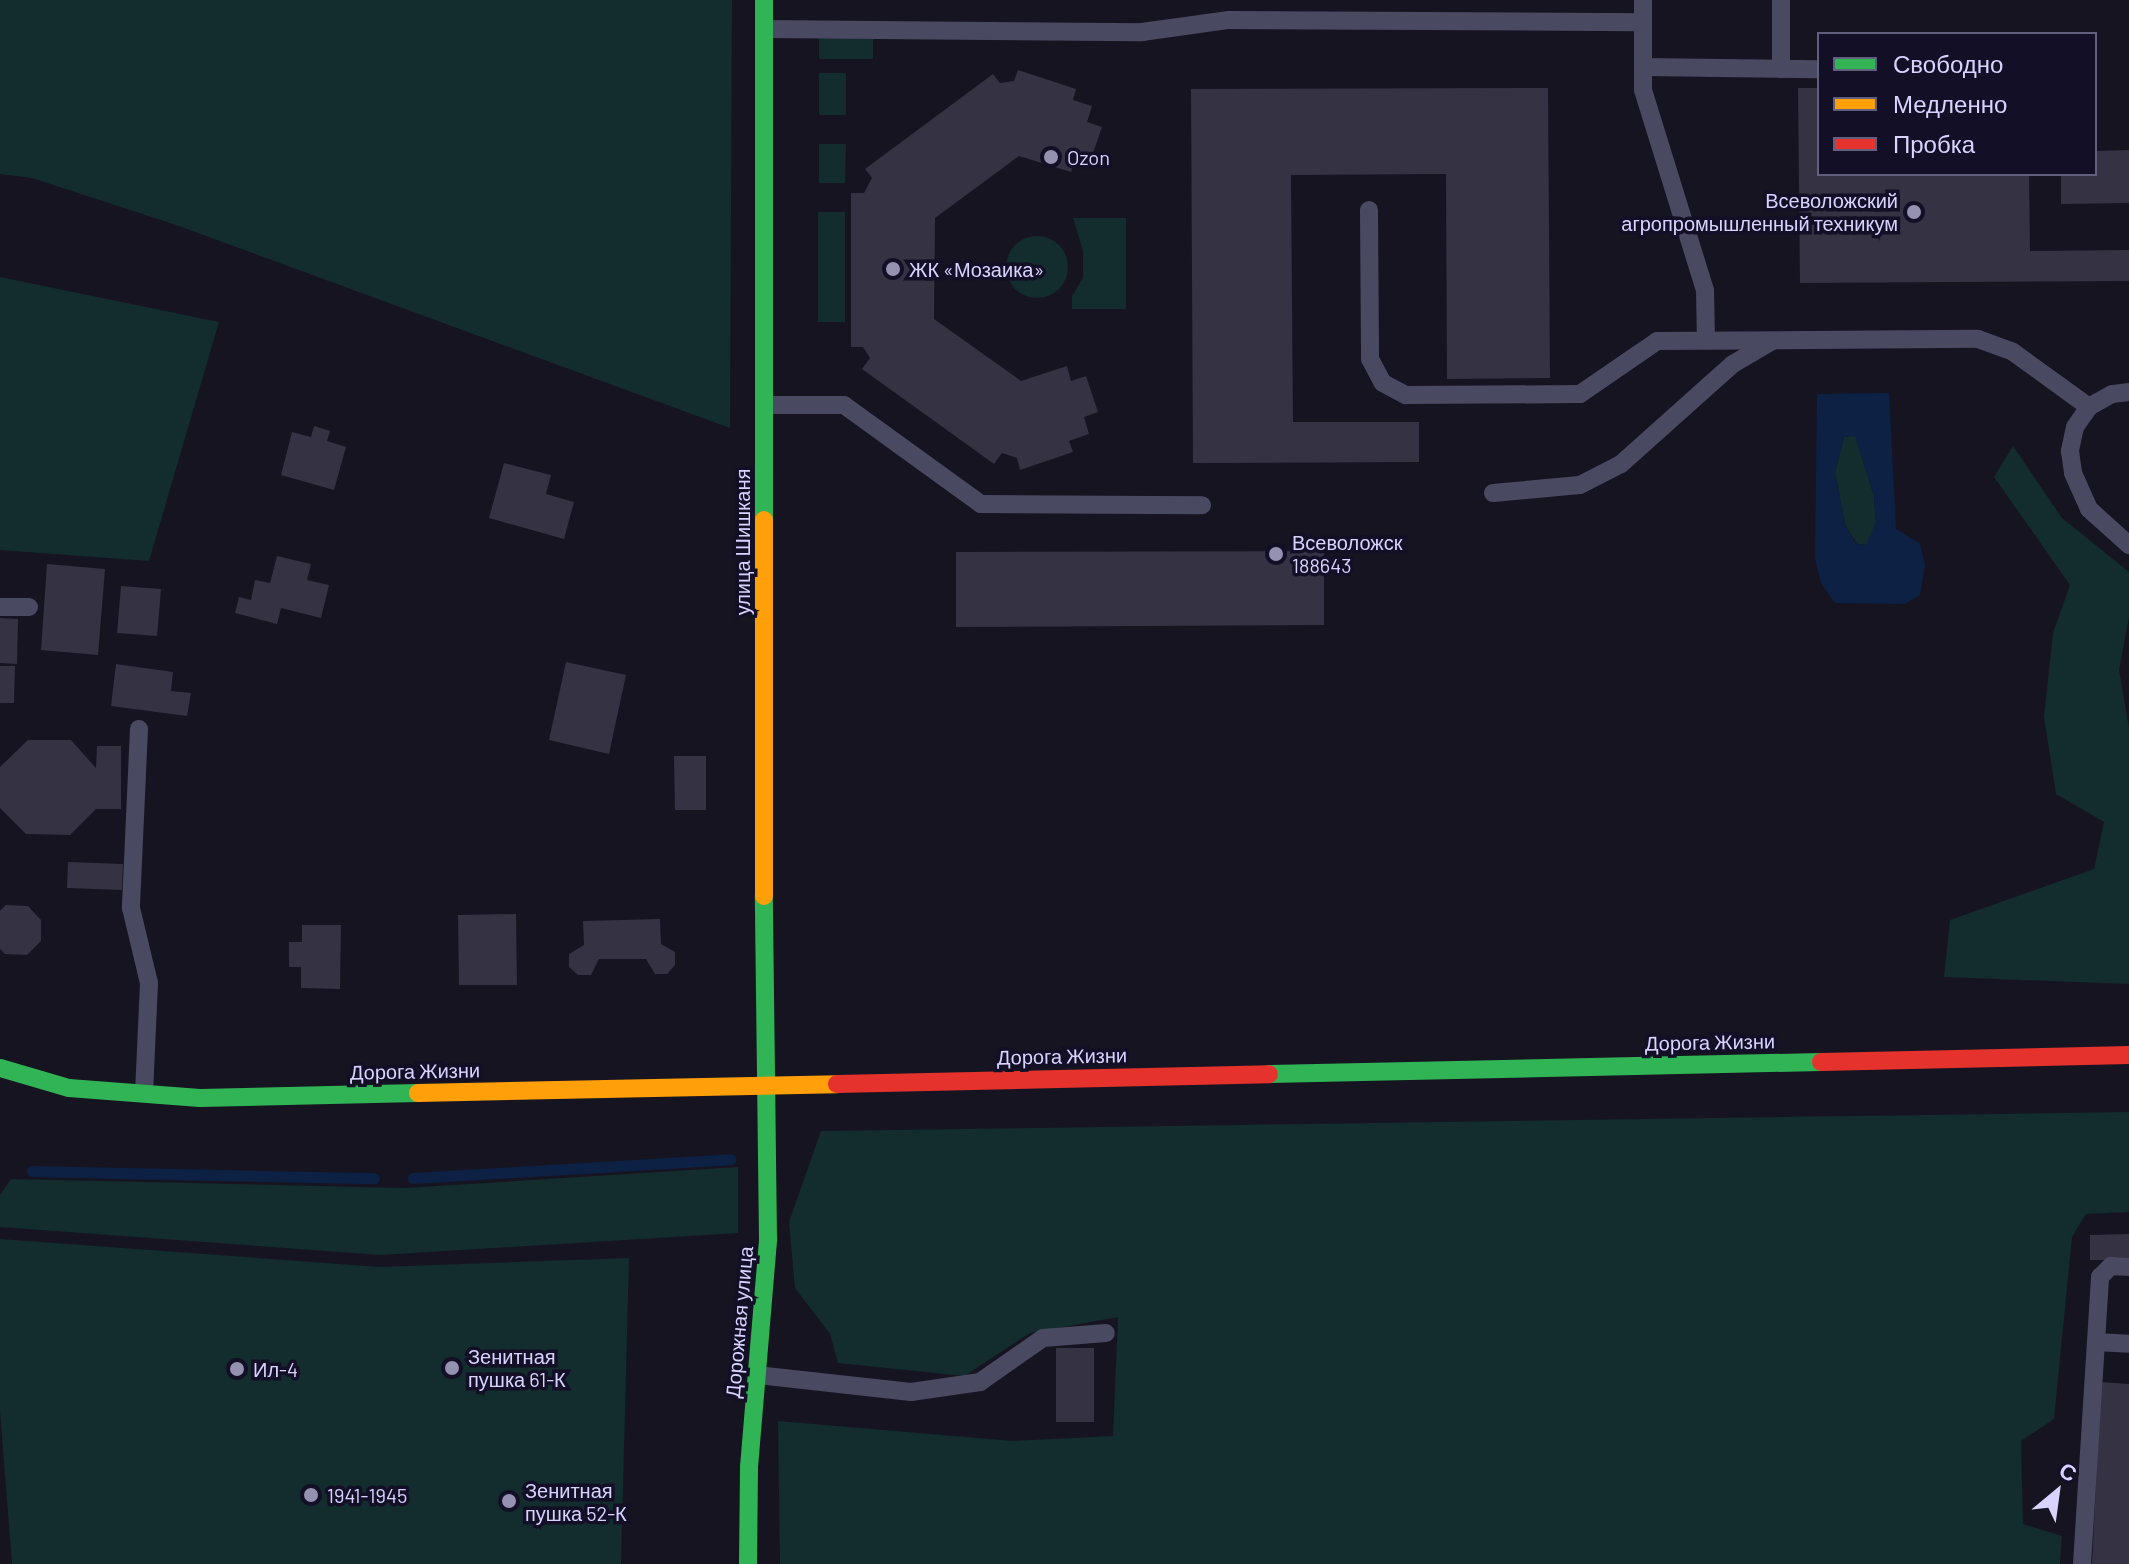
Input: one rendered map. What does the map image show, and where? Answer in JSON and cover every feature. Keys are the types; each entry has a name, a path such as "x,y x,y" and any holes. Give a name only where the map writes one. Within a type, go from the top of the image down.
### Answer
{"main road":[{"name":"улица Шишканя","path":"764,0 764,965 770,1084"},
{"name":"Дорога Жизни","path":"0,1068 69,1088 144,1096 2129,1055"},
{"name":"Дорожная улица","path":"748,1564 757,1375 768,1239 770,1084"}],"lane":[{"path":"1643,0 1643,90 1705,290 1706,340"},
{"path":"1781,0 1781,69"},
{"path":"764,29 1142,32 1229,20 1643,22"},
{"path":"1643,67 1817,69"},
{"path":"1369,210 1370,359 1383,383 1406,395 1580,394 1657,341 1978,339 2013,352 2089,407"},
{"path":"1493,493 1580,485 1621,464 1733,364 1775,340"},
{"path":"2129,392 2112,394 2089,407 2075,427 2070,451 2073,473 2089,509 2129,545"},
{"path":"764,405 844,405 981,504 1202,505"},
{"path":"0,607 29,607"},
{"path":"139,729 131,908 149,983 144,1096"},
{"path":"2082,1564 2100,1277 2111,1266 2129,1267"},
{"path":"757,1375 911,1392 980,1382 1043,1338 1106,1333"},
{"path":"2096,1342 2129,1344"}],"green space":[{"path":"0,0 732,0 730,428 176,225 32,178 0,174"},
{"path":"819,37 873,37 873,59 819,59"},
{"path":"819,73 846,73 846,115 819,115"},
{"path":"819,144 846,144 845,183 819,183"},
{"path":"818,212 845,212 845,322 818,322"},
{"path":"1073,218 1126,218 1126,309 1072,309 1072,296 1083,278 1083,251"},
{"path":"1031,236 1043,236 1059,245 1066,255 1066,279 1059,289 1043,298 1031,298 1011,284 1006,273 1006,261 1020,241"},
{"path":"0,277 219,322 149,561 0,550"},
{"path":"1855,435 1874,496 1876,523 1867,545 1857,544 1845,525 1835,472 1844,437"},
{"path":"2013,446 2062,518 2129,572 2129,617 2119,670 2129,728 2129,984 1944,977 1950,920 2094,869 2104,822 2056,794 2044,717 2053,633 2070,585 1994,477"},
{"path":"2129,1112 2129,1212 2086,1214 2072,1237 2054,1419 2021,1441 2023,1524 2062,1536 2060,1564 780,1564 778,1421 1013,1441 1113,1436 1118,1317 1030,1333 964,1376 838,1363 830,1334 795,1288 789,1222 821,1131"},
{"path":"738,1167 738,1233 380,1255 0,1227 0,1195 11,1179 405,1188"},
{"path":"0,1239 380,1267 629,1258 621,1564 12,1564 0,1411"}],"water":[{"path":"1889,393 1896,529 1920,544 1925,565 1920,595 1905,604 1835,603 1821,583 1815,558 1817,394","holes":["1855,436 1874,496 1876,523 1866,545 1856,544 1845,525 1835,472 1844,437"]}],"building":[{"name":"ЖК «Мозаика»","path":"1018,70 1076,89 1073,100 1092,106 1087,122 1102,127 1090,162 1076,157 1071,172 1019,156 935,218 934,319 1021,381 1067,366 1071,381 1086,376 1098,412 1084,417 1089,434 1069,441 1073,452 1020,470 1017,458 1002,453 994,464 862,369 870,358 863,347 851,347 851,193 864,193 872,178 865,169 993,74 1000,83 1014,81"},
{"path":"1548,88 1550,378 1447,379 1446,174 1291,175 1293,422 1419,422 1419,462 1193,463 1191,89"},
{"name":"Всеволожский агропромышленный техникум","path":"1798,88 1817,88 1817,176 2029,176 2030,251 2129,250 2129,281 1800,283"},
{"path":"2129,150 2129,203 2061,204 2061,176 2097,176 2097,151"},
{"path":"314,426 330,431 327,441 346,447 334,490 281,475 292,432 311,437"},
{"path":"504,463 551,475 546,494 574,502 564,539 489,518"},
{"path":"1324,551 1324,625 956,627 956,552"},
{"path":"277,556 311,564 307,580 329,585 321,618 281,608 277,624 235,613 239,597 251,600 255,580 270,583"},
{"path":"47,564 105,569 98,655 41,650"},
{"path":"121,586 161,589 157,636 117,633"},
{"path":"0,618 18,619 17,664 0,663"},
{"path":"566,662 626,675 609,754 549,740"},
{"path":"116,664 173,672 171,691 191,693 187,716 111,706"},
{"path":"0,666 15,666 14,703 0,703"},
{"path":"28,740 71,740 96,768 97,746 121,746 121,809 96,809 70,835 26,834 0,808 0,767"},
{"path":"674,756 706,756 706,810 675,810"},
{"path":"68,862 123,864 122,890 67,888"},
{"path":"6,905 28,906 41,920 41,941 27,955 5,954 0,949 0,911"},
{"path":"516,914 517,985 459,985 458,915"},
{"path":"660,919 661,944 675,952 675,965 667,974 655,974 646,959 599,959 591,975 578,975 569,967 569,954 584,945 583,921"},
{"path":"302,925 341,925 340,989 301,988 301,967 289,967 289,942 302,942"},
{"path":"2129,1234 2129,1260 2090,1260 2090,1235"},
{"path":"1056,1348 1094,1348 1094,1422 1056,1422"},
{"path":"2101,1382 2129,1384 2129,1564 2092,1564"}],"waterway":[{"path":"413,1178 730,1159"},
{"path":"32,1171 374,1178"}],"traffic: fast":[{"path":"764,0 764,520"},
{"path":"748,1564 749,1467 768,1239 764,896"},
{"path":"1269,1074 1821,1062"},
{"path":"0,1068 69,1088 200,1098 418,1093"}],"traffic: slow":[{"path":"764,520 764,896"},
{"path":"418,1093 837,1084"}],"traffic: jam":[{"path":"1821,1062 2129,1055"},
{"path":"837,1084 1269,1074"}],"place":[{"name":"Ozon","path":"1051,157"},
{"name":"Всеволожский агропромышленный техникум","path":"1914,212"},
{"name":"ЖК «Мозаика»","path":"893,269"},
{"name":"Всеволожск 188643","path":"1276,554"},
{"name":"Зенитная пушка 61-К","path":"452,1368"},
{"name":"Ил-4","path":"237,1369"},
{"name":"1941-1945","path":"311,1495"},
{"name":"Зенитная пушка 52-К","path":"509,1501"}]}
